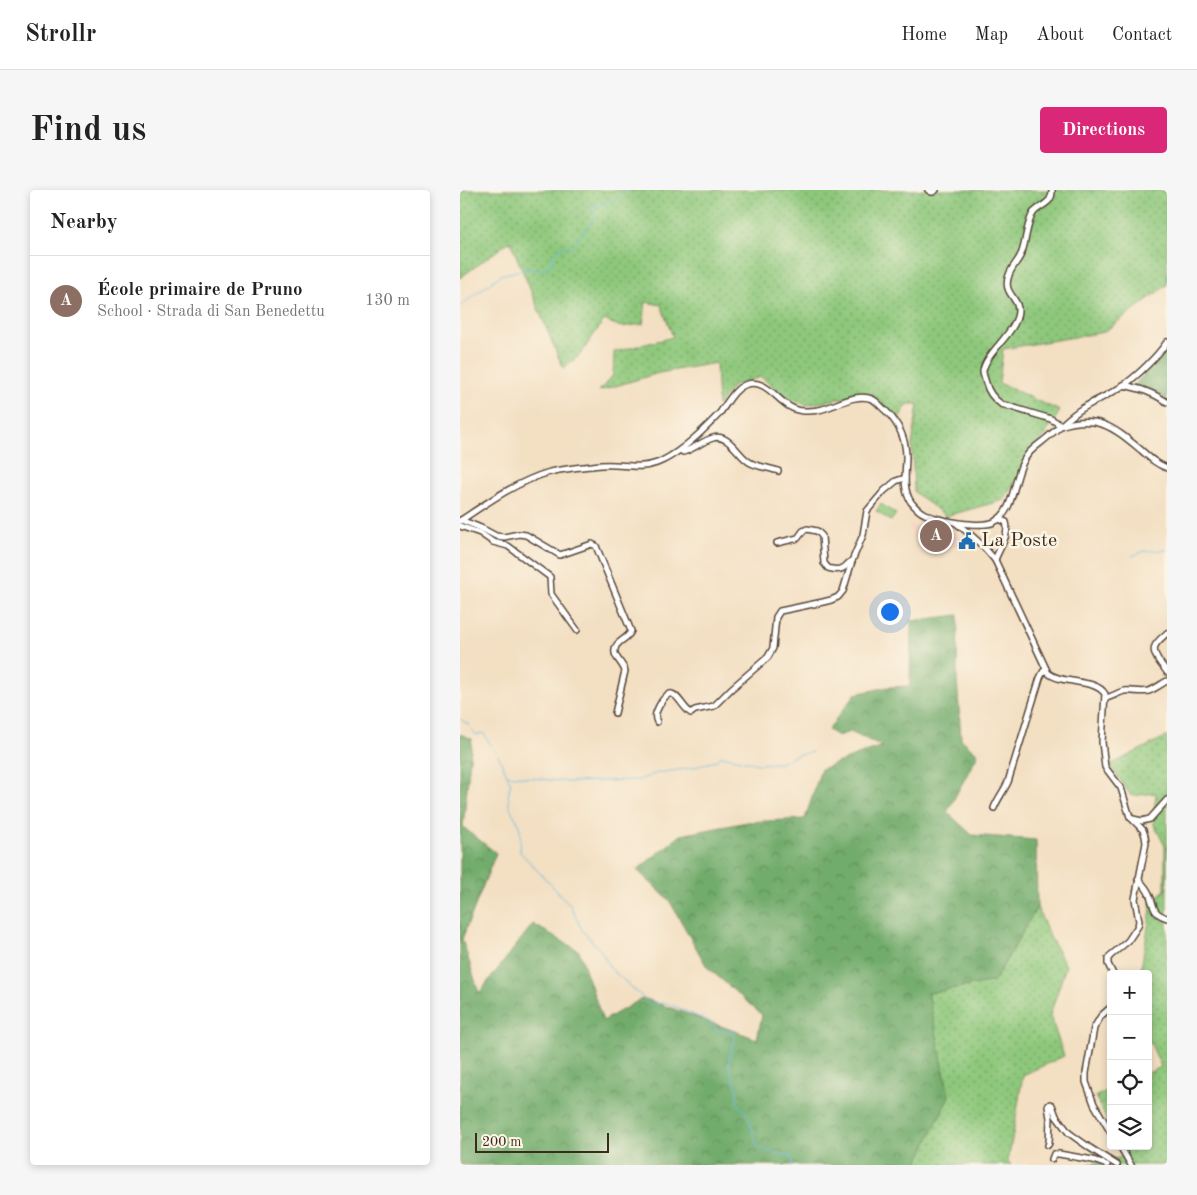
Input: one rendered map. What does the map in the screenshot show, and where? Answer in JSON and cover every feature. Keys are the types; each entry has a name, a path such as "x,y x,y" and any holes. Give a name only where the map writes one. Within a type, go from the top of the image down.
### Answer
{"street":[{"path":"928,190 933,192 936,190"},
{"path":"1052,190 1048,203 1034,212 1019,261 1012,268 1008,276 1008,290 1018,305 1017,319 1013,328 992,353 983,370 987,388 996,401 1051,419 1060,426"},
{"path":"461,520 502,494 537,476 573,468 608,464 648,466 656,464 680,450 720,413 741,386 757,383 770,390 786,405 801,411 819,410 854,398 863,397 874,400 892,418 901,433 906,454 906,492 916,507 924,514 932,517 955,522 988,524 999,519 1003,514 1010,501 1022,464 1029,453 1082,408 1123,385 1149,363 1167,342"},
{"path":"1123,385 1140,388 1167,402"},
{"path":"1060,426 1082,420 1100,423 1120,432 1155,463 1167,468"},
{"path":"680,450 683,452 714,438 721,438 734,446 751,464 778,470"},
{"path":"657,722 655,718 657,708 665,697 669,695 680,699 687,711 691,713 695,710 714,706 768,657 773,648 777,614 780,611 838,597 843,591 852,561 863,535 867,511 884,491 896,481 905,478"},
{"path":"995,560 1008,526 1006,522 1011,505 1010,501"},
{"path":"999,519 1006,522"},
{"path":"461,520 496,536 504,537 519,534 526,536 560,555 592,544 596,546 631,631 630,635 619,641 615,652 625,670 615,713"},
{"path":"955,522 972,535 995,560 1046,669 1052,676 1083,683 1103,691 1105,698 1102,724 1104,763 1107,771 1121,788 1127,808 1132,819 1143,830 1146,843 1135,899 1139,921 1138,926 1128,942 1110,956 1108,964 1111,970"},
{"path":"460,526 480,533 493,542 508,546 550,577 551,594 577,630"},
{"path":"776,543 798,538 807,529 817,531 822,536 824,563 828,568 843,569 852,561"},
{"path":"1167,633 1154,647 1160,663 1167,672"},
{"path":"994,808 1008,782 1040,678 1046,669"},
{"path":"1105,698 1126,691 1143,692 1151,690 1167,681"},
{"path":"1132,819 1142,821 1150,819 1167,800"},
{"path":"1138,879 1148,891 1153,908 1167,918"},
{"path":"1107,1010 1100,1016 1094,1028 1086,1073 1086,1082 1094,1104 1107,1126"},
{"path":"1048,1145 1050,1118 1048,1106 1050,1104 1056,1116 1069,1133 1118,1165"},
{"path":"1122,1150 1131,1165"},
{"path":"1052,1159 1054,1154 1059,1154 1094,1160 1106,1165"}],"shaded area":[{"path":"928,522 949,529 949,532 962,538 969,546 964,550 945,544 942,551 925,545 918,540 909,528 910,525 922,529"}],"green space":[{"path":"460,190 1167,190 1167,285 1104,332 1003,349 999,383 1060,411 1004,500 946,516 914,492 912,445 918,404 908,404 899,418 869,393 807,405 787,398 761,377 734,385 718,406 716,363 659,373 599,391 613,375 614,352 673,337 661,305 646,302 643,324 621,327 604,320 580,355 563,368 510,241 460,278"},
{"path":"1167,347 1167,399 1151,390 1135,385"},
{"path":"881,504 896,514 891,521 876,511"},
{"path":"958,615 957,678 961,739 978,754 947,812 972,835 1036,840 1037,907 994,981 928,993 949,1096 917,1164 460,1165 460,734 472,739 463,827 496,853 462,939 479,993 533,924 579,951 603,1021 643,998 757,1039 762,1015 707,967 669,900 637,870 681,835 747,822 805,819 821,769 882,746 850,732 838,736 828,730 855,694 888,687 910,686 911,621"},
{"path":"1167,736 1167,1165 1087,1165 1122,1157 1119,1150 1152,1150 1152,1071 1161,1067 1152,1046 1152,970 1141,970 1151,910 1150,902 1165,890 1165,846 1153,823 1156,793 1131,796 1110,765"},
{"path":"1037,907 1049,935 1066,966 1050,1015 1064,1056 1023,1075 1008,1161 1011,1165 916,1165 949,1096 928,993 994,981"},
{"path":"1107,1091 1107,1122 1096,1096"}],"waterway":[{"path":"460,306 501,275 525,269 543,270 553,263 552,256 561,247 571,247 596,216 591,207 614,201 626,190"},
{"path":"1132,556 1144,551 1167,550"},
{"path":"460,719 468,724 476,735 483,733 495,751"},
{"path":"508,775 567,782 639,780 657,773 692,768 715,761 722,756 758,764 781,763 796,755 812,752"},
{"path":"498,755 511,784 509,802 519,826 521,837 520,852 570,905 582,930 602,952 610,968 650,1004 667,1003 712,1023 715,1030 731,1031 736,1034 729,1066 738,1091 737,1103 748,1115 757,1146 769,1152 791,1157 793,1165"}],"place":[{"name":"École primaire de Pruno","path":"936,536"},
{"name":"La Poste","path":"967,541"}]}
